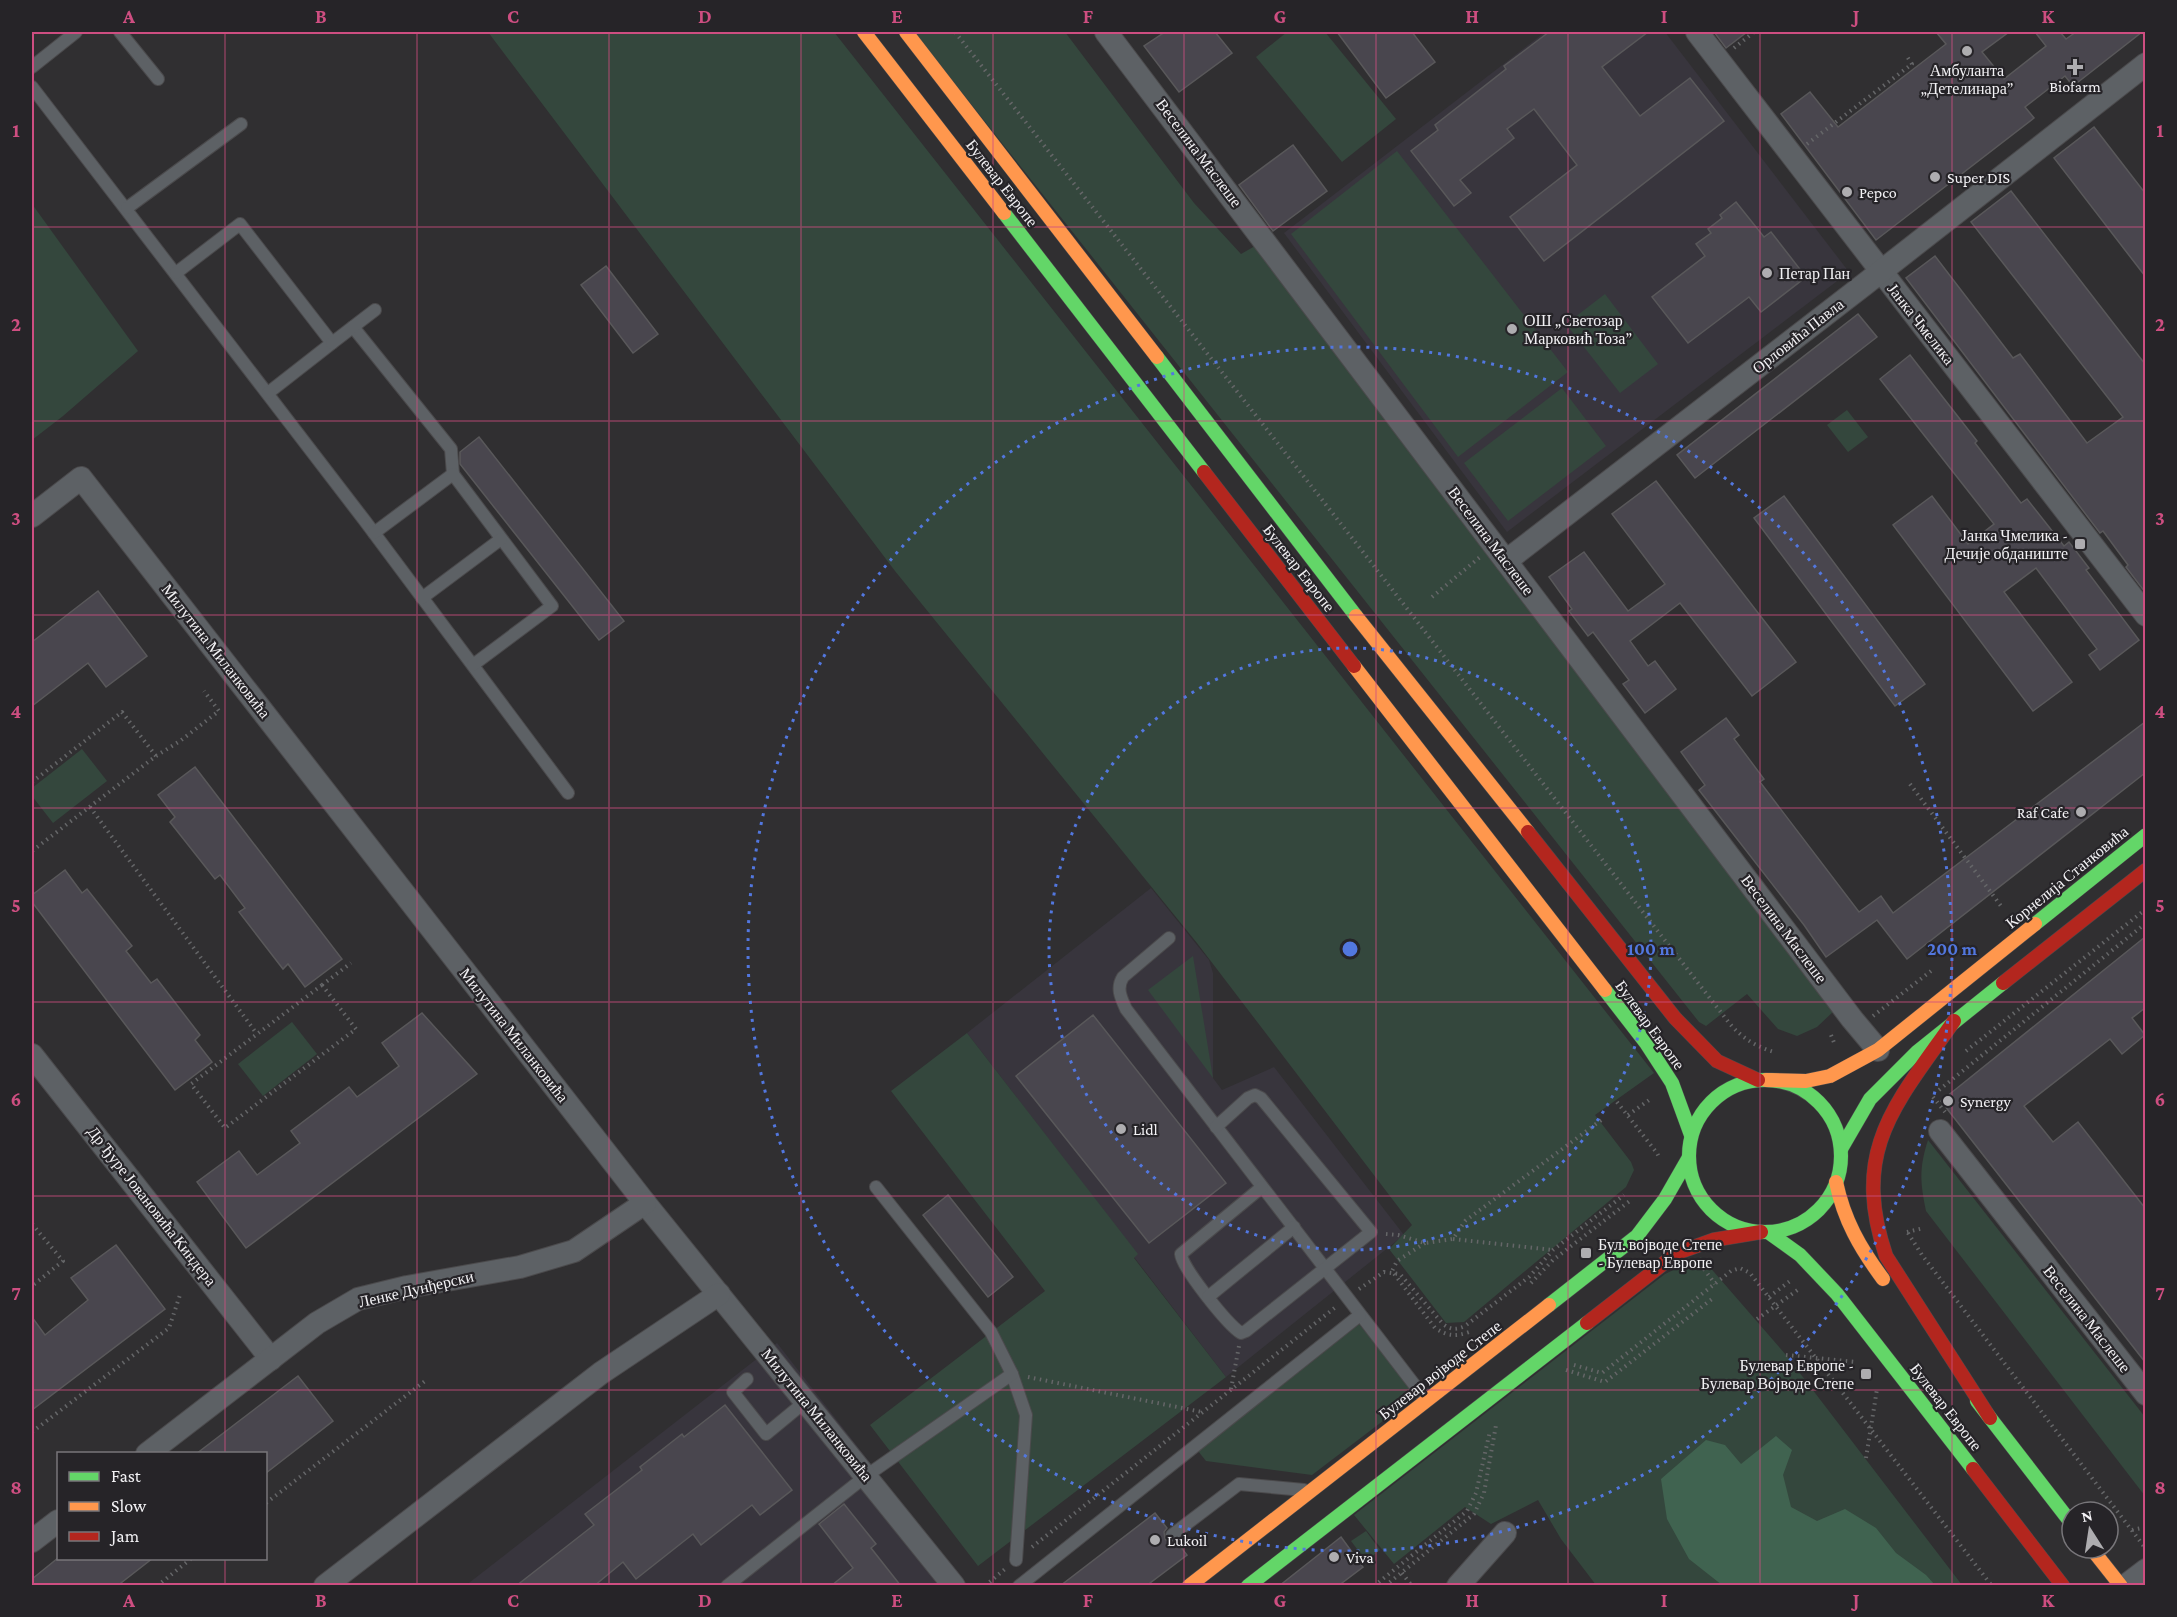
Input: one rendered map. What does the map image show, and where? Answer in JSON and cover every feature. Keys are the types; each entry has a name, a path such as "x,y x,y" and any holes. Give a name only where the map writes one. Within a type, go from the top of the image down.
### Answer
{"main road":[{"name":"Булевар Европе","path":"864,32 1646,1043 1672,1083 1691,1135"},
{"name":"Булевар Европе","path":"906,32 1368,631 1675,1018 1717,1061 1762,1080"},
{"name":"Корнелија Станковића","path":"1762,1080 1806,1081 1830,1076 1878,1050 2145,835"},
{"path":"1841,1149 1870,1099 1917,1052 2145,870"},
{"path":"1954,1021 1888,1120 1876,1152 1873,1188 1877,1228 1886,1256 1990,1418"},
{"path":"1248,1586 1677,1253 1713,1240 1790,1228 1810,1218 1826,1202 1836,1182 1841,1149 1833,1122 1816,1100 1793,1085 1762,1080 1736,1086 1716,1097 1701,1114 1691,1135 1688,1159 1689,1171 1696,1189 1714,1214 1736,1227 1764,1232"},
{"name":"Булевар војводе Степе","path":"1189,1586 1637,1236 1673,1189 1688,1159"},
{"name":"Булевар Европе","path":"1836,1182 1846,1222 1864,1255 2060,1508"},
{"name":"Булевар Европе","path":"1764,1232 1800,1255 1837,1294 2055,1583"},
{"path":"2100,1560 2121,1586"}],"street":[{"name":"Веселина Маслеше","path":"1106,32 1878,1050"},
{"name":"Јанка Чмелика","path":"1697,32 2145,615"},
{"name":"Орловића Павла","path":"1500,553 1881,272 2145,64"},
{"name":"Милутина Миланковића","path":"32,516 81,478 645,1203 954,1586"},
{"name":"Др Ђуре Јовановића Киндера","path":"32,1054 271,1359"},
{"name":"Веселина Маслеше","path":"1940,1131 2145,1394"},
{"name":"Ленке Дунђерски","path":"150,1452 317,1323 358,1299 407,1287 519,1267 574,1251 645,1203"},
{"path":"325,1586 601,1372 719,1294"},
{"path":"32,1541 57,1522"},
{"path":"1459,1585 1506,1533"},
{"path":"2126,1586 2145,1570"}],"lane":[{"path":"32,66 76,32"},
{"path":"120,32 158,79"},
{"path":"32,87 268,393 568,793"},
{"path":"127,208 241,124"},
{"path":"176,273 240,224 332,343"},
{"path":"268,393 375,310"},
{"path":"353,327 451,449 453,474 552,606 473,665"},
{"path":"374,533 453,474"},
{"path":"422,598 501,539"},
{"path":"1169,938 1130,970 1119,984 1119,991 1126,1009 1427,1401"},
{"path":"1216,1126 1248,1098 1255,1095 1261,1098 1371,1232 1241,1333 1208,1297 1183,1264 1181,1254 1262,1187"},
{"path":"876,1187 991,1332 1012,1374 1026,1415 1016,1560"},
{"path":"1208,1297 1294,1227"},
{"path":"1018,1586 1360,1315"},
{"path":"726,1586 866,1476 1012,1374"},
{"path":"747,1379 733,1392 766,1434 806,1401"},
{"path":"1172,1535 1239,1484 1311,1490"},
{"path":"1301,1544 1301,1561"}],"path":[{"path":"955,32 1364,552 1730,1024 1740,1035 1760,1048 1781,1054"},
{"path":"1792,156 1912,63 1906,55"},
{"path":"1432,597 1500,553"},
{"path":"32,852 156,756 219,711 204,691"},
{"path":"32,782 122,712 156,756"},
{"path":"1910,784 2001,906"},
{"path":"90,807 257,1034"},
{"path":"1961,1055 2145,909"},
{"path":"1932,1096 2145,923"},
{"path":"322,985 356,1029 225,1128 191,1084 351,963"},
{"path":"1827,1050 1834,1044"},
{"path":"1617,1102 1657,1152 1663,1165"},
{"path":"1453,1239 1465,1221 1604,1118"},
{"path":"985,1586 1377,1275 1392,1271 1401,1274 1443,1324 1449,1329 1458,1330 1529,1277 1553,1250 1624,1195"},
{"path":"1522,1290 1553,1260 1635,1197"},
{"path":"1903,1222 1922,1255 2145,1549"},
{"path":"32,1224 63,1261 32,1286"},
{"path":"1371,1232 1398,1235 1425,1243 1453,1239 1553,1250"},
{"path":"1392,1271 1398,1261 1425,1243"},
{"path":"1569,1364 1602,1373 1731,1271 1740,1268 1750,1273 1992,1586"},
{"path":"1392,1271 1435,1328 1443,1334 1456,1336 1469,1332 1477,1326"},
{"path":"32,1432 169,1328 181,1292"},
{"path":"1559,1368 1605,1382 1712,1299"},
{"path":"1232,1389 1241,1333"},
{"path":"1786,1355 1863,1363"},
{"path":"1012,1374 1202,1412"},
{"path":"267,1502 425,1381"},
{"path":"1866,1458 1878,1382"},
{"path":"1385,1586 1474,1514 1484,1493 1498,1414"},
{"path":"1374,1586 1467,1511 1476,1493 1492,1421"},
{"path":"2132,1530 2145,1527"},
{"path":"157,1586 190,1560"},
{"path":"1401,1573 1412,1586"}],"shaded area":[{"name":"ОШ „Светозар Марковић Тоза”","path":"1545,32 1665,32 1849,272 1507,532 1284,233"},
{"path":"1151,888 1209,960 1213,973 1213,1078 1222,1090 1274,1067 1404,1235 1226,1377 1134,1257 1137,1254 967,1033"},
{"path":"777,1343 965,1585 465,1586"}],"green space":[{"path":"488,32 834,32 1654,1073 1595,1115 1631,1162 1634,1170 1626,1187 1464,1322 1446,1323 1389,1249 1412,1225 1197,943 895,571"},
{"path":"914,32 1065,32 1194,203 1241,254 1255,246 1835,1010 1817,1027 1797,1036 1778,1029 1747,994 1706,1026 1699,1022"},
{"path":"1287,32 1325,32 1396,119 1342,162 1256,57"},
{"path":"1397,151 1568,372 1458,457 1291,234"},
{"path":"32,204 138,351 32,440"},
{"path":"1605,294 1658,364 1620,393 1566,324"},
{"path":"1562,388 1606,446 1508,521 1464,463"},
{"path":"1847,410 1868,437 1848,452 1827,425"},
{"path":"82,749 107,781 53,823 32,796 32,788"},
{"path":"1193,956 1213,1078 1148,990"},
{"path":"292,1022 317,1054 263,1096 238,1064"},
{"path":"967,1033 1138,1254 1134,1258 1226,1377 978,1566 870,1425 1045,1291 891,1091"},
{"path":"1928,1140 2145,1417 2145,1496 1926,1211 1921,1175"},
{"path":"1701,1257 1786,1355 1962,1585 1596,1585 1561,1539 1538,1500 1491,1524 1465,1507 1394,1564 1354,1515 1665,1274"},
{"path":"1359,1324 1417,1395 1312,1475 1206,1461 1198,1451"},
{"path":"1776,1436 1792,1450 1783,1475 1791,1507 1817,1521 1845,1509 1876,1528 1896,1553 1926,1575 1935,1585 1722,1585 1689,1559 1667,1519 1661,1479 1706,1440 1725,1445 1741,1464"},
{"path":"1366,1531 1380,1550 1366,1561 1351,1541"}],"building":[{"path":"1165,32 1215,32 1232,53 1179,92 1144,46"},
{"path":"1337,32 1412,32 1435,62 1386,98"},
{"path":"1549,32 1648,32 1602,67 1640,116 1690,78 1724,121 1544,261 1510,217 1577,165 1534,109 1507,129 1514,138 1460,180 1471,193 1454,206 1411,151 1438,130 1435,125 1506,69 1504,66"},
{"path":"1714,32 1747,32 1726,48"},
{"path":"1936,32 2009,32 1982,52 2004,79 2046,46 2035,32 2060,32 2066,39 2076,32 2142,32 2073,86 2065,76 2025,107 2034,118 1876,240 1781,114 1810,92 1838,127 1946,44"},
{"path":"2094,127 2145,193 2145,276 2054,158"},
{"path":"1293,145 1327,191 1273,231 1239,185"},
{"path":"2011,191 2145,364 2145,592 2103,531 2100,533 1906,278 1935,256 2013,358 2020,354 2087,443 2123,417 1971,222"},
{"name":"Петар Пан","path":"1736,202 1764,237 1771,232 1806,277 1761,312 1749,297 1688,343 1652,297 1705,256 1696,244 1711,233 1708,229"},
{"path":"606,266 658,334 633,353 581,285"},
{"path":"1858,314 1877,337 1695,478 1677,455"},
{"path":"1910,355 1977,441 1975,443 2021,503 2027,499 2064,546 2069,542 2089,568 2086,570 2139,640 2100,670 2089,655 2097,649 2036,568 2004,592 2072,682 2033,711 1893,525 1932,496 1968,544 1994,524 1880,379"},
{"path":"479,437 624,621 599,640 460,464 460,452"},
{"path":"1656,481 1796,662 1752,696 1680,603 1630,641 1648,666 1655,661 1676,689 1645,713 1623,684 1629,680 1593,632 1588,636 1569,611 1572,609 1549,577 1584,552 1628,611 1665,584 1612,514"},
{"path":"1784,496 1925,684 1895,706 1754,518"},
{"path":"98,591 147,656 106,687 88,663 32,706 32,642"},
{"path":"1726,718 1739,735 1734,739 1764,779 1760,782 1859,912 1881,896 1893,913 2145,722 2145,773 1907,959 1877,920 1826,957 1804,925 1699,790 1705,785 1681,752"},
{"path":"195,767 342,959 305,987 288,964 283,969 239,912 245,908 220,875 215,879 170,822 175,817 158,795"},
{"path":"65,870 82,893 87,889 132,946 126,951 151,983 157,979 200,1035 195,1040 212,1062 175,1090 32,902 32,895"},
{"path":"2145,937 2145,1008 2132,1018 2145,1035 2122,1054 2110,1039 2024,1106 2053,1142 2078,1122 2145,1208 2145,1362 1941,1101"},
{"path":"422,1013 477,1074 246,1248 197,1182 239,1151 257,1175 300,1143 291,1131 349,1087 357,1097 399,1066 382,1043"},
{"name":"Lidl","path":"1093,1015 1226,1183 1149,1243 1016,1076"},
{"path":"948,1195 1013,1277 988,1297 923,1215"},
{"path":"116,1245 165,1309 32,1410 32,1317 45,1335 88,1300 71,1278"},
{"path":"298,1376 333,1421 267,1472 267,1452 199,1452"},
{"path":"725,1405 792,1490 760,1515 752,1505 701,1545 693,1534 636,1579 623,1562 594,1586 516,1586 594,1525 585,1514 642,1470 640,1467 682,1434 684,1437"},
{"path":"844,1504 876,1544 871,1548 901,1586 831,1586 853,1568 819,1524"},
{"path":"1155,1513 1167,1528 1164,1532 1165,1539 1169,1543 1177,1542 1187,1555 1146,1586 1060,1586"},
{"path":"1341,1537 1363,1567 1338,1586 1279,1586"},
{"path":"57,1559 150,1560 117,1586 32,1586 32,1579"}],"traffic: fast":[{"path":"1004,213 1204,472"},
{"path":"1157,357 1356,616"},
{"path":"2035,924 2146,835"},
{"path":"1841,1149 1870,1099 1917,1052 2003,983"},
{"path":"1605,990 1646,1043 1672,1083 1691,1135"},
{"path":"1765,1080 1780,1081 1794,1086 1819,1102 1835,1127 1840,1141 1841,1156 1840,1171 1835,1185 1819,1210 1794,1226 1780,1231 1765,1232 1750,1231 1736,1226 1711,1210 1695,1185 1690,1171 1689,1156 1690,1141 1695,1127 1711,1102 1736,1086 1750,1081 1765,1080"},
{"path":"1549,1305 1637,1236 1665,1199 1688,1159"},
{"path":"1768,1232 1800,1255 1837,1294 1973,1469"},
{"path":"1248,1586 1587,1323"},
{"path":"1977,1401 2060,1508"}],"traffic: slow":[{"path":"864,32 1004,213"},
{"path":"906,32 1157,357"},
{"path":"1356,616 1528,832"},
{"path":"1354,666 1605,990"},
{"path":"1766,1080 1806,1081 1830,1076 1878,1050 2035,924"},
{"path":"1836,1182 1843,1209 1854,1233 1883,1279"},
{"path":"1189,1586 1549,1305"},
{"path":"2100,1560 2121,1586"}],"traffic: jam":[{"path":"1204,472 1354,666"},
{"path":"1528,832 1675,1018 1717,1061 1758,1080"},
{"path":"2003,983 2146,870"},
{"path":"1954,1021 1914,1078 1885,1129 1876,1157 1873,1186 1876,1219 1886,1256 1990,1418"},
{"path":"1587,1323 1677,1253 1713,1240 1761,1232"},
{"path":"1973,1469 2063,1586"}],"place":[{"name":"Амбуланта „Детелинара”","path":"1967,51"},
{"name":"Biofarm","path":"2075,67"},
{"name":"Super DIS","path":"1935,177"},
{"name":"Pepco","path":"1847,192"},
{"name":"Петар Пан","path":"1767,273"},
{"name":"ОШ „Светозар Марковић Тоза”","path":"1512,329"},
{"name":"Јанка Чмелика - Дечије обданиште","path":"2080,544"},
{"name":"Raf Cafe","path":"2081,812"},
{"name":"Synergy","path":"1948,1101"},
{"name":"Lidl","path":"1121,1129"},
{"name":"Бул. војводе Степе - Булевар Европе","path":"1586,1253"},
{"name":"Булевар Европе - Булевар Војводе Степе","path":"1866,1374"},
{"name":"Lukoil","path":"1155,1540"},
{"name":"Viva","path":"1334,1557"}]}
